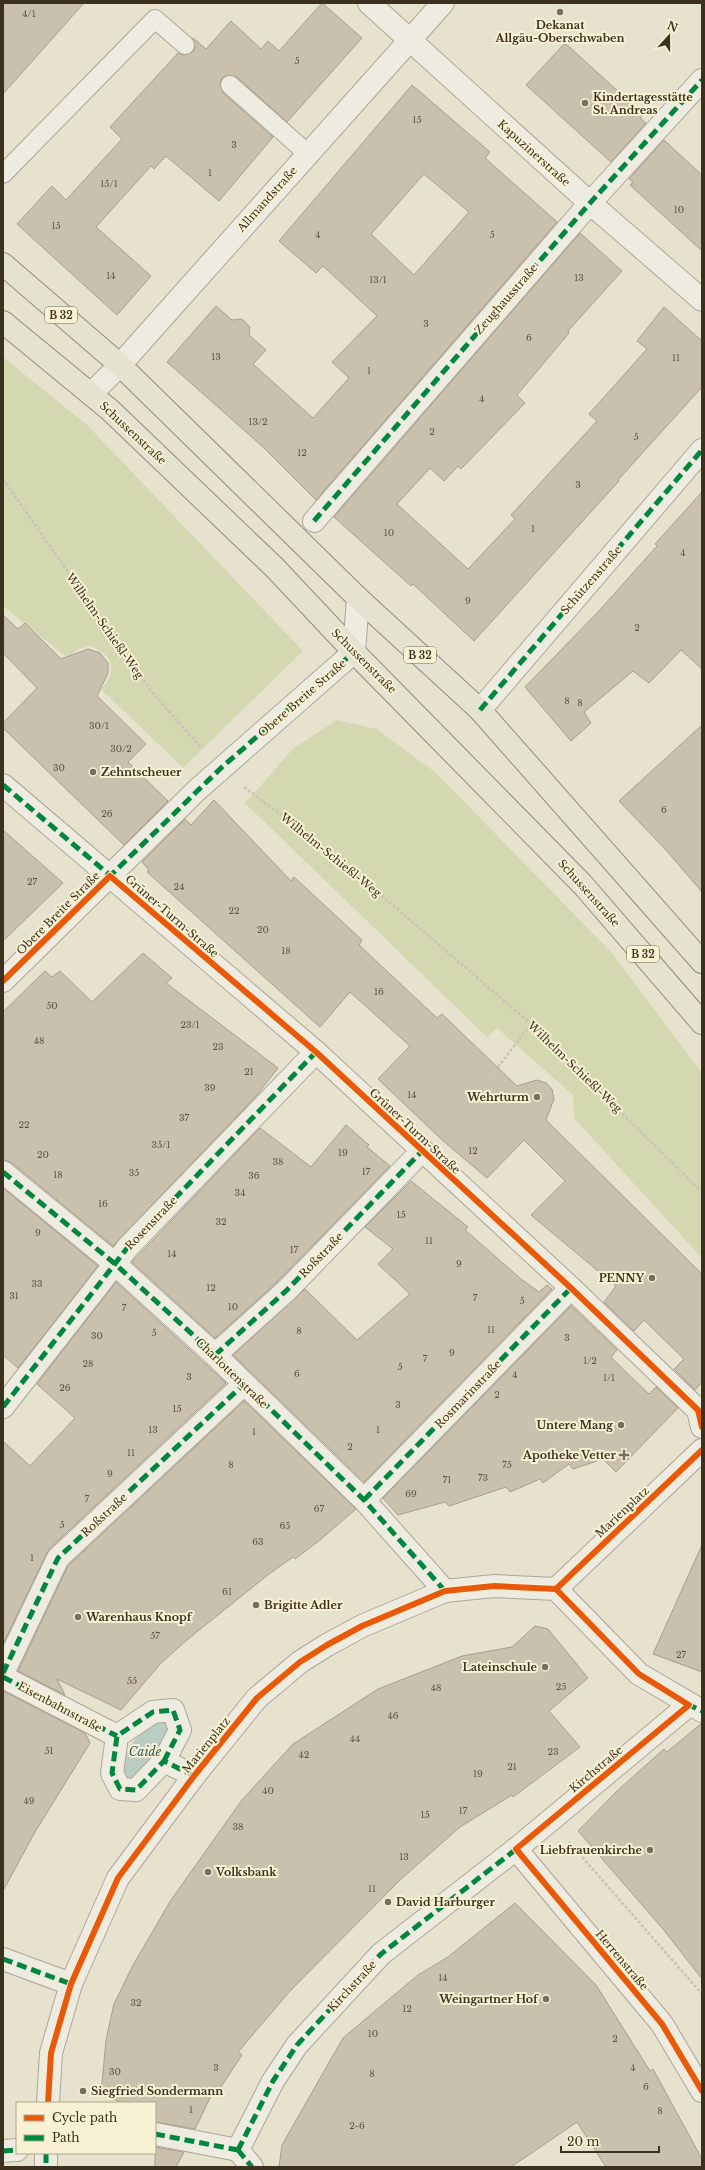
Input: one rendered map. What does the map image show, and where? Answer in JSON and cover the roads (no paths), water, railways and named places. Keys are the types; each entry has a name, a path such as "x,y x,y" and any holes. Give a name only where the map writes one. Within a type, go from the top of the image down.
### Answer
{"main road":[{"name":"B 32","path":"3,264 120,365 358,598 480,710 702,962"},
{"name":"Schussenstraße","path":"3,322 110,410 275,568 354,652 583,885 702,1023"}],"street":[{"name":"Kapuzinerstraße","path":"369,3 590,203 702,300"},
{"name":"Allmandstraße","path":"90,394 120,365 443,3"},
{"name":"Zeughausstraße","path":"314,521 590,203 702,80"},
{"name":"Schützenstraße","path":"480,710 496,689 702,450"},
{"name":"Obere Breite Straße","path":"3,981 220,768 354,652 358,598"},
{"name":"Grüner-Turm-Straße","path":"3,785 316,1052 571,1288 700,1419"},
{"name":"Rosenstraße","path":"3,1407 114,1263 316,1052"},
{"name":"Roßstraße","path":"215,1356 286,1290 422,1151"},
{"name":"Charlottenstraße","path":"3,1172 114,1263 215,1356 364,1500 445,1591"},
{"name":"Rosmarinstraße","path":"364,1500 571,1288"},
{"name":"Roßstraße","path":"3,1673 58,1558 244,1384"},
{"name":"Marienplatz","path":"48,2102 51,2053 71,1984 118,1878 194,1776 257,1698 300,1662 327,1644 362,1626 445,1591 494,1586 556,1589 702,1450"},
{"path":"556,1589 639,1674 696,1708"},
{"name":"Eisenbahnstraße","path":"3,1677 116,1736"},
{"name":"Kirchstraße","path":"238,2150 273,2081 298,2044 381,1954 516,1849 550,1820 696,1708"},
{"path":"173,1710 180,1730 164,1761 136,1790 120,1789 112,1773 116,1736 153,1712 173,1710"},
{"path":"164,1761 194,1776"},
{"name":"Herrenstraße","path":"516,1849 662,2024 702,2091"},
{"path":"3,1959 71,1984"},
{"path":"156,2134 238,2150 252,2167"},
{"path":"3,2151 16,2150"},
{"path":"46,2154 46,2167"}],"lane":[{"path":"3,174 155,19 185,45"},
{"path":"230,85 308,153"}],"water":[{"name":"Caide","path":"158,1721 164,1721 170,1724 164,1749 133,1778 128,1779 124,1777 123,1768 128,1751 132,1744 144,1731"}],"place":[{"name":"Dekanat Allgäu-Oberschwaben","path":"560,12"},
{"name":"Kindertagesstätte St. Andreas","path":"585,103"},
{"name":"Zehntscheuer","path":"93,772"},
{"name":"Wehrturm","path":"537,1097"},
{"name":"PENNY","path":"652,1278"},
{"name":"Untere Mang","path":"621,1425"},
{"name":"Apotheke Vetter","path":"624,1455"},
{"name":"Brigitte Adler","path":"256,1605"},
{"name":"Warenhaus Knopf","path":"78,1617"},
{"name":"Lateinschule","path":"545,1667"},
{"name":"Liebfrauenkirche","path":"650,1850"},
{"name":"Volksbank","path":"208,1872"},
{"name":"David Harburger","path":"388,1902"},
{"name":"Weingartner Hof","path":"546,1999"},
{"name":"Siegfried Sondermann","path":"83,2091"}]}
